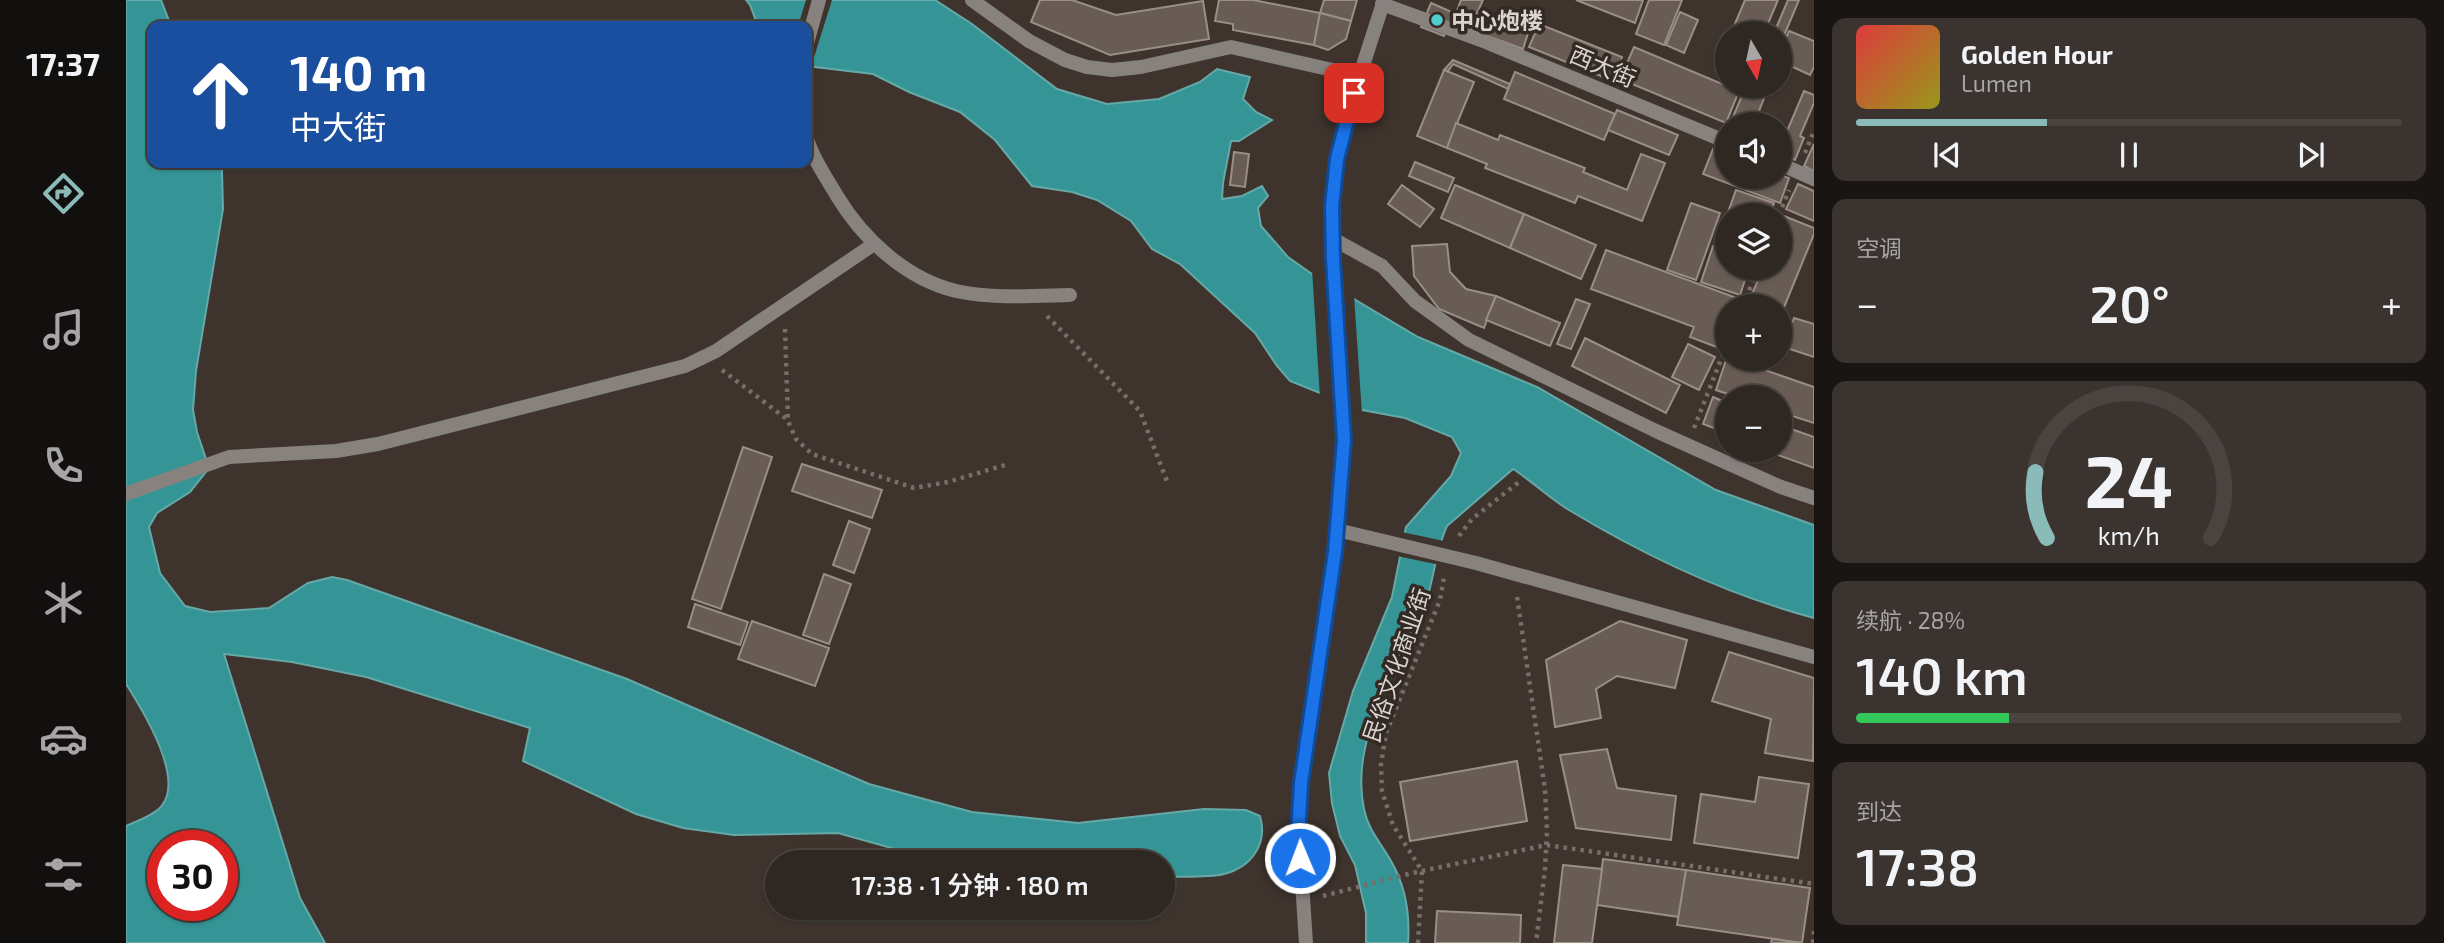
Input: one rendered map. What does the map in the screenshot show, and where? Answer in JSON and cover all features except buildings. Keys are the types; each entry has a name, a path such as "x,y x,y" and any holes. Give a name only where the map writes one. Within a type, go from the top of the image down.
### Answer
{"street":[{"path":"812,26 820,0"},
{"path":"972,0 1029,41 1065,60 1087,67 1112,70 1141,67 1231,47 1359,76"},
{"path":"1306,943 1298,837 1301,783 1322,647 1344,440 1332,206 1337,159 1349,109 1383,2"},
{"name":"西大街","path":"1383,2 1715,137"},
{"path":"812,154 849,216 874,244 920,278 957,291 1026,296 1070,295"},
{"path":"1792,169 1814,179"},
{"path":"1333,239 1382,267 1415,301 1469,340 1687,445 1781,487 1814,498"},
{"path":"126,494 229,457 336,451 378,444 685,366 705,356 874,244"},
{"path":"1336,530 1513,574 1814,657"}],"path":[{"path":"1026,296 1140,411 1168,484"},
{"path":"784,305 788,421 796,439 812,454 914,488 948,482 1005,466"},
{"path":"705,356 788,421"},
{"path":"1687,445 1716,371"},
{"name":"民俗文化商业街","path":"1422,871 1393,825 1382,791 1381,764 1386,733 1440,600 1448,557 1455,540 1472,519 1519,482"},
{"path":"1513,574 1545,789 1547,845 1536,943"},
{"path":"1303,901 1422,871 1547,845 1814,884"},
{"path":"1418,943 1422,871"},
{"path":"1813,943 1814,932"}],"water":[{"path":"126,0 161,0 169,21 147,21 147,168 221,168 222,171 223,209 196,371 193,410 206,459 206,472 190,492 157,513 149,527 160,573 185,606 210,612 269,608 308,583 332,577 347,580 627,679 869,784 972,812 1078,823 1204,809 1246,810 1260,816 1262,835 1250,860 1234,871 1210,876 1175,877 1175,850 899,850 838,833 734,835 683,828 636,814 523,761 530,728 366,677 292,662 224,654 300,898 325,943 126,943 126,826 160,808 168,792 164,760 150,725 126,684"},
{"path":"746,0 935,0 972,24 1057,89 1107,104 1159,99 1200,82 1217,69 1250,77 1243,99 1256,112 1272,120 1239,141 1231,141 1222,199 1242,196 1262,186 1268,196 1258,208 1261,226 1288,257 1312,274 1418,337 1537,387 1716,490 1814,525 1814,618 1750,598 1657,558 1569,510 1513,469 1447,526 1424,608 1370,731 1363,756 1361,783 1364,809 1372,830 1400,880 1406,900 1408,943 1366,943 1366,913 1355,865 1340,836 1332,803 1329,773 1353,691 1392,597 1406,527 1451,476 1461,453 1452,437 1405,418 1362,410 1290,381 1255,333 1180,264 1152,249 1131,221 1097,200 1072,192 1032,186 995,140 960,112 873,74 812,67 812,21 756,21"}],"pier":[{"path":"806,0 832,0 812,64 812,21 800,21"},
{"path":"1312,269 1354,295 1362,414 1320,398"},
{"path":"1402,532 1444,541 1440,565 1397,556"}],"place":[{"name":"中心炮楼","path":"1437,20"}],"route":[{"path":"1300,858 1298,837 1301,783 1335,552 1344,440 1332,206 1337,159 1354,93"}]}
